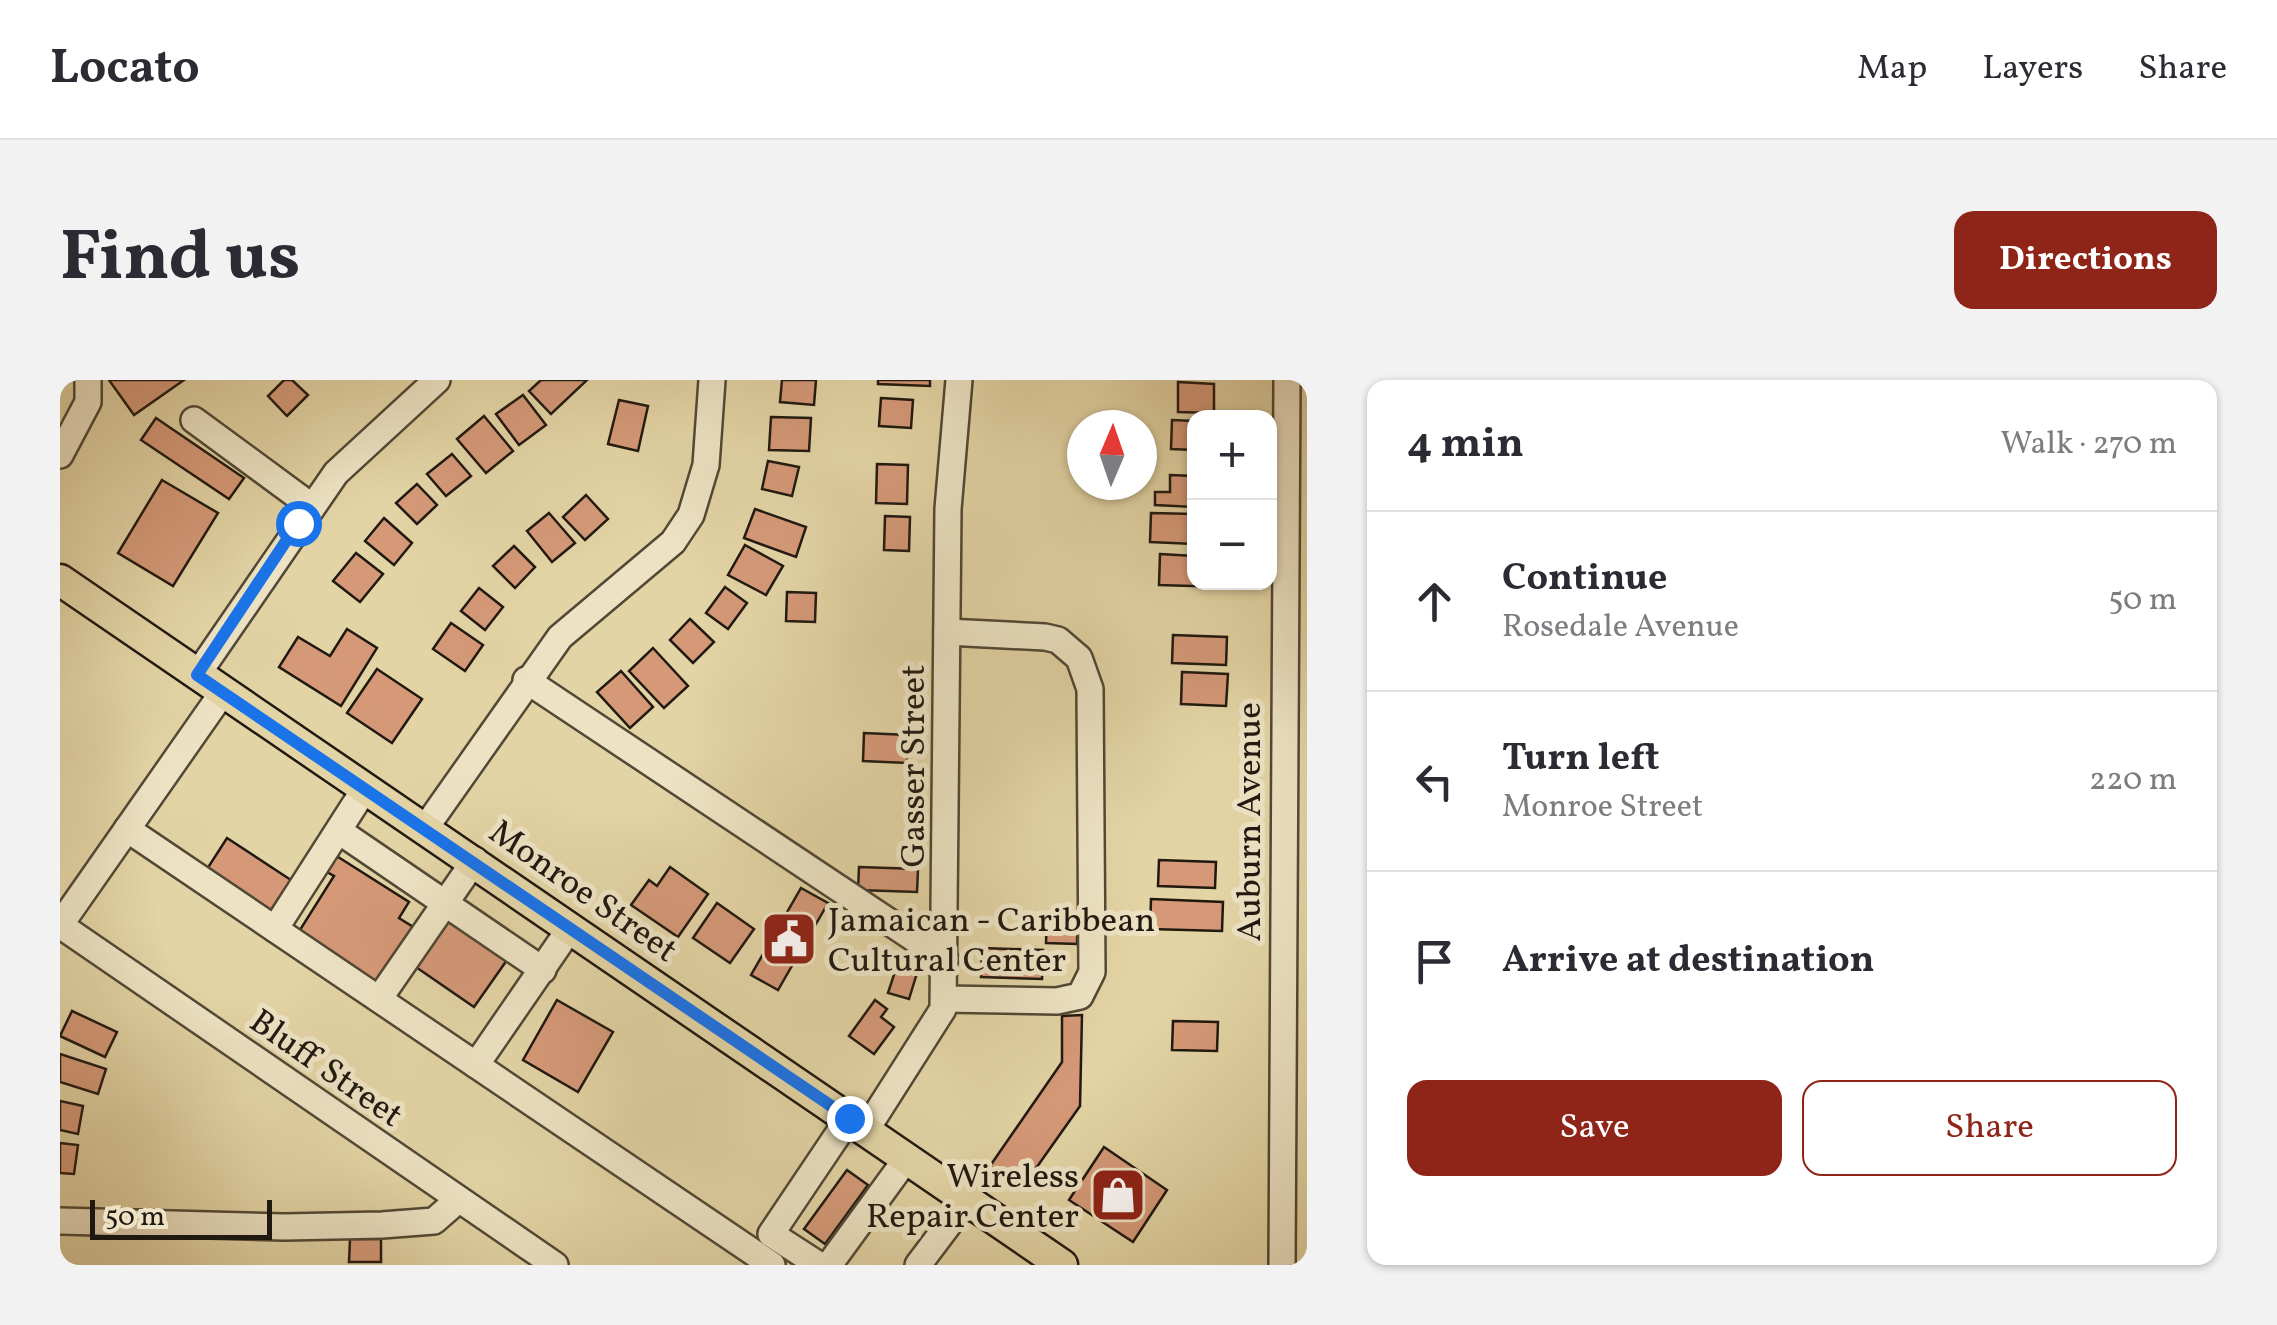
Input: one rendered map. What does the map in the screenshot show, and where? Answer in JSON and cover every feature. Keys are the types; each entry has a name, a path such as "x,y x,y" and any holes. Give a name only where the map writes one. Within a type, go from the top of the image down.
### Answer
{"main road":[{"name":"Monroe Street","path":"60,580 475,860 1062,1265"}],"street":[{"path":"60,454 84,414 90,392 88,380"},
{"path":"197,675 311,506 358,451 437,380"},
{"path":"426,827 526,680 560,638 674,542 691,515 706,466 712,380"},
{"name":"Gasser Street","path":"819,1265 772,1234 930,1032 944,999 948,509 958,380"},
{"name":"Auburn Avenue","path":"1282,1265 1295,1201 1295,635 1287,380"},
{"path":"194,420 311,506"},
{"path":"944,999 1057,1001 1080,996 1092,972 1094,868 1088,673 1070,649 1046,636 948,632"},
{"path":"526,680 945,960"},
{"path":"60,925 224,692"},
{"path":"275,929 366,787"},
{"path":"128,829 772,1265"},
{"path":"339,831 543,970"},
{"path":"380,1000 475,860"},
{"name":"Bluff Street","path":"60,925 555,1265"},
{"path":"476,1065 572,927"},
{"path":"829,1265 906,1158"},
{"path":"60,1221 285,1228 382,1225 434,1221 458,1200"},
{"path":"918,1265 967,1200"}],"building":[{"path":"109,380 184,380 134,415"},
{"path":"284,380 292,380 308,395 287,416 268,396"},
{"path":"541,380 587,380 551,414 529,391"},
{"path":"782,380 816,380 814,405 780,402"},
{"path":"878,380 930,380 930,386 878,384"},
{"path":"1178,382 1214,384 1214,410 1178,412"},
{"path":"523,395 546,425 519,445 496,414"},
{"path":"881,398 913,400 911,428 879,426"},
{"path":"619,400 648,406 638,451 608,444"},
{"path":"484,416 513,451 486,473 457,439"},
{"path":"771,417 811,418 809,451 769,450"},
{"path":"156,418 244,478 229,499 141,440"},
{"path":"1172,420 1187,421 1187,450 1171,449"},
{"path":"452,454 471,476 446,496 427,474"},
{"path":"768,461 799,467 792,496 762,489"},
{"path":"877,464 908,465 907,504 876,503"},
{"path":"1170,475 1187,476 1187,507 1155,505 1157,492 1170,492"},
{"path":"162,480 218,513 173,586 118,553"},
{"path":"417,484 437,505 417,524 396,503"},
{"path":"586,495 608,519 585,540 563,517"},
{"path":"755,509 806,527 796,557 744,538"},
{"path":"549,513 575,543 552,562 527,531"},
{"path":"1151,513 1187,514 1187,544 1150,542"},
{"path":"885,516 910,517 909,551 884,550"},
{"path":"384,518 412,543 394,565 365,541"},
{"path":"745,545 783,566 766,595 728,575"},
{"path":"514,546 535,567 515,588 493,566"},
{"path":"356,553 383,574 360,602 333,581"},
{"path":"1160,554 1187,556 1187,586 1159,585"},
{"path":"725,587 747,603 728,629 706,613"},
{"path":"479,588 503,607 485,630 461,611"},
{"path":"787,592 816,593 815,622 786,621"},
{"path":"690,619 714,642 693,663 670,640"},
{"path":"451,623 483,645 465,671 433,649"},
{"path":"347,629 377,648 341,706 279,667 298,637 330,656"},
{"path":"1173,635 1227,637 1226,665 1172,663"},
{"path":"653,648 688,686 664,708 629,671"},
{"path":"377,669 422,699 392,743 347,713"},
{"path":"621,671 653,707 630,728 597,692"},
{"path":"1182,672 1228,674 1226,706 1181,704"},
{"path":"864,733 908,735 907,763 863,761"},
{"path":"227,838 291,880 271,910 207,869"},
{"path":"335,855 409,902 399,918 418,930 383,986 298,933 334,876 325,871"},
{"path":"1159,860 1216,862 1215,888 1158,886"},
{"path":"670,867 708,894 678,937 631,905 649,880 657,886"},
{"path":"859,867 918,869 917,892 858,890"},
{"name":"Jamaican - Caribbean Cultural Center","path":"801,888 828,903 778,990 751,975"},
{"path":"1151,899 1223,902 1222,931 1150,929"},
{"path":"717,903 754,929 730,963 693,938"},
{"path":"1047,913 1078,914 1077,944 1046,943"},
{"path":"442,916 507,960 474,1007 410,963"},
{"path":"982,948 1043,950 1042,979 981,977"},
{"path":"901,953 921,960 909,999 888,993"},
{"path":"557,1000 613,1032 578,1092 523,1060"},
{"path":"875,1000 887,1009 881,1017 894,1027 874,1054 849,1036"},
{"path":"72,1011 117,1032 105,1057 60,1036"},
{"path":"1082,1015 1080,1106 1022,1188 990,1166 1062,1062 1062,1016"},
{"path":"1173,1021 1218,1022 1217,1051 1172,1050"},
{"path":"60,1054 106,1069 98,1094 60,1082"},
{"path":"60,1101 83,1106 78,1134 60,1130"},
{"path":"60,1143 78,1145 74,1174 60,1173"},
{"name":"Wireless Repair Center","path":"1104,1147 1167,1190 1133,1242 1069,1200"},
{"path":"847,1170 868,1185 825,1244 804,1229"},
{"path":"350,1239 381,1239 381,1262 349,1262"}],"place":[{"name":"Jamaican - Caribbean Cultural Center","path":"789,939"},
{"name":"Wireless Repair Center","path":"1118,1195"}],"route":[{"path":"298,523 197,675 849,1118"}]}
